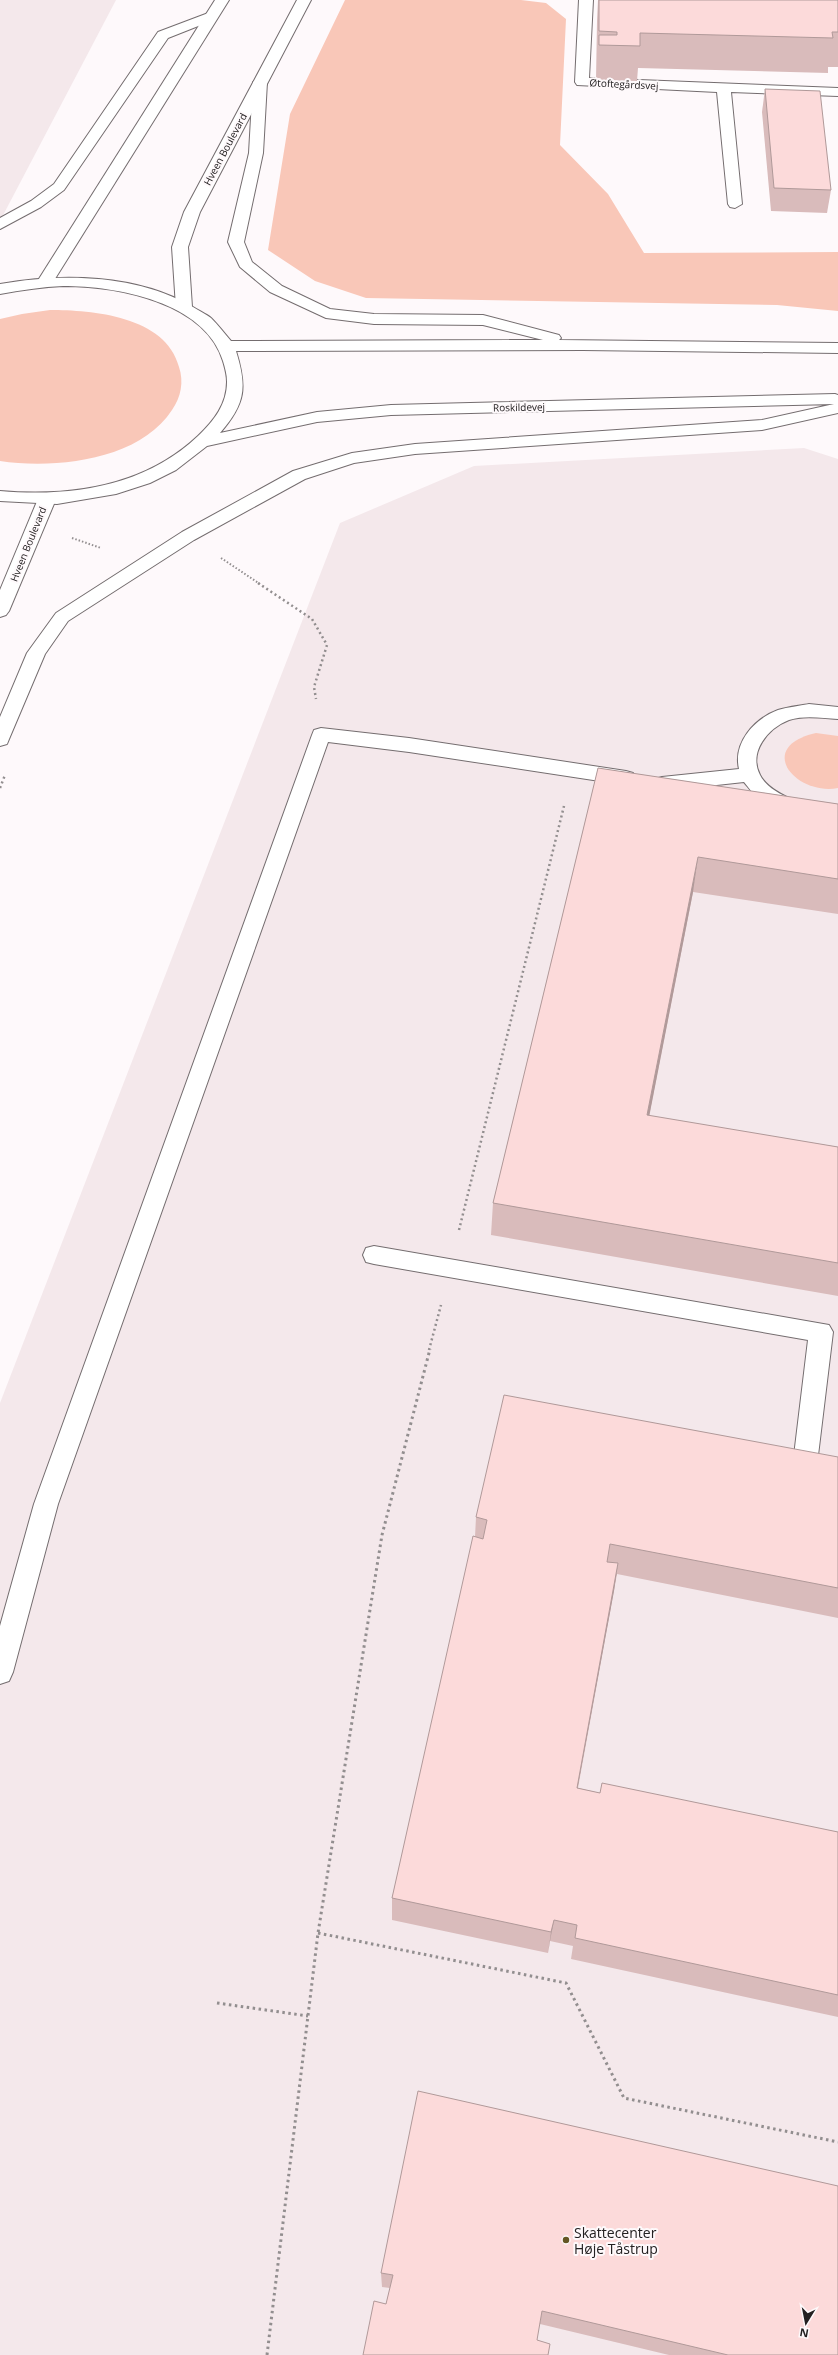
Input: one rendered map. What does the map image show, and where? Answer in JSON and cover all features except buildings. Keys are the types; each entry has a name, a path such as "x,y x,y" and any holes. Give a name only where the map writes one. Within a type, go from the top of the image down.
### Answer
{"main road":[{"path":"45,282 222,0"},
{"name":"Hveen Boulevard","path":"184,307 180,247 192,212 304,0"},
{"name":"Øtoftegårdsvej","path":"586,0 582,82 838,92"},
{"path":"0,224 36,204 59,187 163,35 211,16"},
{"path":"260,82 256,153 236,242 245,264 276,289 326,313 374,319 483,320 583,345"},
{"path":"724,88 735,204"},
{"path":"0,289 45,282 96,282 144,290 184,307 212,328 228,346 235,376 233,398 222,421 203,442 173,464 136,482 108,490 47,499 0,496"},
{"path":"228,346 583,345 838,348"},
{"name":"Roskildevej","path":"203,442 317,417 391,410 838,399"},
{"path":"0,739 36,653 62,618 188,536 299,474 352,458 415,449 762,425 838,408"},
{"name":"Hveen Boulevard","path":"0,611 47,499"},
{"path":"838,713 804,710 781,716 762,726 750,740 746,758 750,775 762,792 782,805 806,814 838,816"},
{"path":"0,1672 46,1504 321,735 409,745 665,784 750,775"},
{"path":"374,1255 821,1332 804,1472"}],"path":[{"path":"33,534 88,542 139,568"},
{"path":"216,555 312,619 327,645 314,687 321,735"},
{"path":"267,2355 318,1933 382,1535 450,1268 572,770"},
{"path":"318,1933 566,1983 624,2098 838,2142"},
{"path":"216,2003 308,2016"}],"shaded area":[{"path":"0,0 116,0 0,221"},
{"path":"345,0 521,0 546,3 566,19 560,145 608,194 644,253 838,252 838,311 777,305 366,298 315,281 268,250 290,114"},
{"path":"50,310 86,312 125,319 144,327 159,337 171,350 181,373 181,389 178,400 172,410 157,427 139,441 117,451 94,458 69,462 45,464 0,461 0,319"},
{"path":"804,448 838,459 838,2355 0,2355 0,1403 340,523 474,466"},
{"path":"816,733 838,736 838,788 822,789 808,785 796,778 788,769 785,759 787,749 797,740"}],"place":[{"name":"Skattecenter Høje Tåstrup","path":"566,2240"}]}
